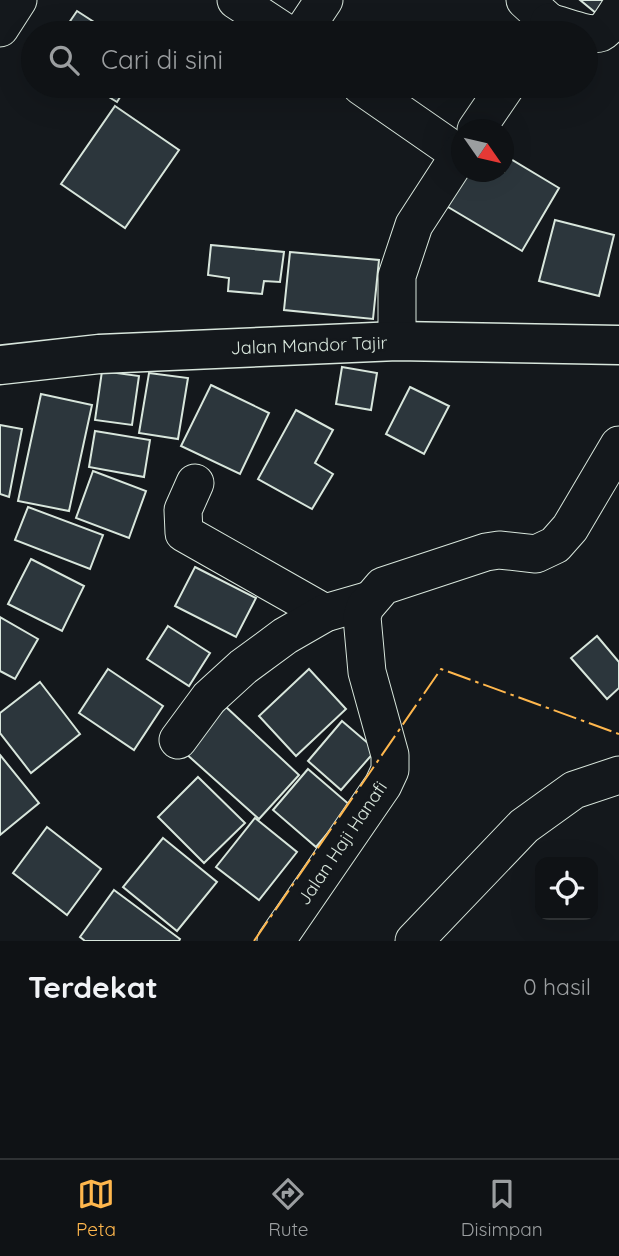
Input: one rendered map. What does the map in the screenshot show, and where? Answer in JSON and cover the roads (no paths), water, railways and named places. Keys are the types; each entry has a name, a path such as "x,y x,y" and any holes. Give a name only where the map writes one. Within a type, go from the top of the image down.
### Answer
{"street":[{"path":"0,27 18,0"},
{"path":"236,0 268,21"},
{"path":"310,21 324,0"},
{"path":"598,33 606,29 619,10"},
{"path":"382,98 451,137"},
{"path":"484,119 498,98"},
{"path":"397,341 397,276 414,225 451,168"},
{"name":"Jalan Mandor Tajir","path":"0,365 99,354 397,341 619,345"},
{"path":"178,740 209,698 243,667 285,636 325,613 370,600 383,586 485,552 499,550 536,554 555,545 570,528 619,445"},
{"path":"195,483 183,510 184,533 325,613"},
{"name":"Jalan Haji Hanafi","path":"276,941 383,785 390,770 390,755 367,672 362,617 370,600"},
{"path":"414,941 524,826 574,790 619,775"}]}
